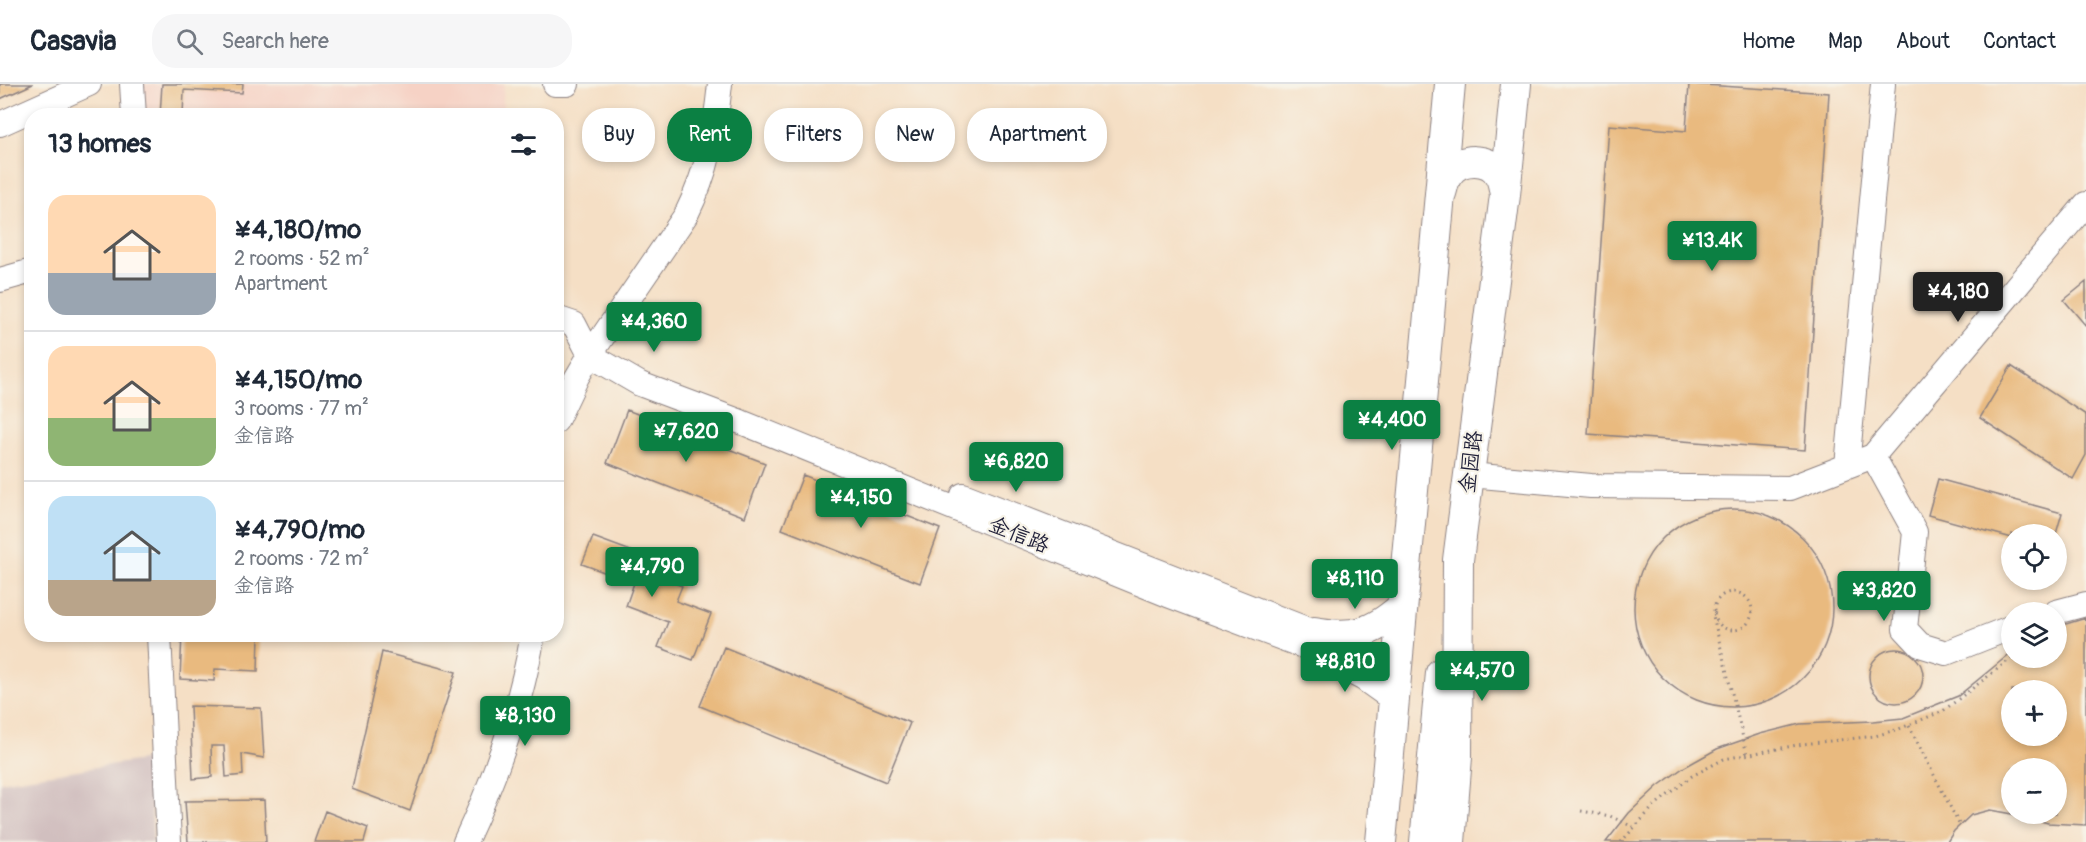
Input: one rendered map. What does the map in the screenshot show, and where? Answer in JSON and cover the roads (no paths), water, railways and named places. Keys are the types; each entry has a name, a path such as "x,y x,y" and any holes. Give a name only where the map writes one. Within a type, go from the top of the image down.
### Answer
{"main road":[{"path":"1381,842 1450,84"},
{"name":"金园路","path":"1450,842 1457,758 1458,560 1518,89"},
{"path":"1440,196 1447,175 1457,165 1474,160 1487,164 1500,174 1505,195"},
{"path":"1425,842 1440,683 1458,560"},
{"path":"1316,642 1335,636 1357,634 1382,624 1401,608"},
{"path":"1316,642 1393,696"}],"street":[{"path":"36,108 89,84"},
{"path":"132,84 134,108"},
{"path":"555,84 567,84"},
{"path":"564,404 590,355 686,215 703,179 710,154 716,125 720,84"},
{"path":"1847,466 1883,84"},
{"path":"0,124 24,113"},
{"path":"1470,475 1591,486 1790,488 1873,456 2086,204"},
{"path":"0,280 24,273"},
{"path":"564,321 574,324 590,355"},
{"name":"金信路","path":"590,355 643,371 763,415 1215,595 1316,642"},
{"path":"1873,456 1915,532 1905,629 1920,645 1946,653 2001,631"},
{"path":"2067,609 2086,604"},
{"path":"159,642 169,842"},
{"path":"465,842 493,777 514,714 532,642"}]}
